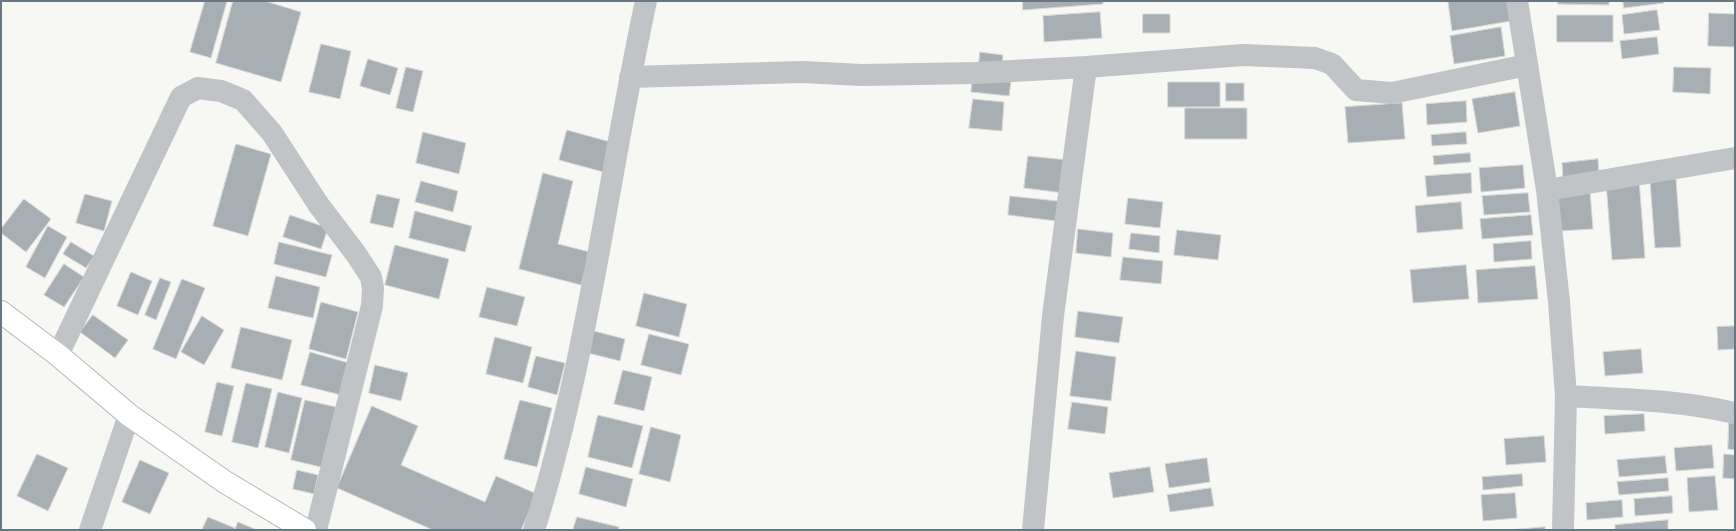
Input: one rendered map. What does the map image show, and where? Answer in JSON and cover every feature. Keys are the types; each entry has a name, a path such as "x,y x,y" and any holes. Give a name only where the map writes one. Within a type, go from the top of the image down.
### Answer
{"main road":[{"path":"1,312 58,355 129,415 225,482 305,530"}],"street":[{"path":"534,530 551,476 592,295 630,76 646,1"},
{"path":"1517,1 1547,190 1558,302 1566,396 1563,530"},
{"path":"630,76 802,72 862,75 975,73 1086,67 1243,55 1315,58 1332,64 1356,90 1392,93 1527,65"},
{"path":"1033,530 1053,316 1086,67"},
{"path":"58,355 181,97 198,88 221,91 243,100 272,133 318,204 356,254 371,277 373,288 372,306 316,530"},
{"path":"1547,190 1735,158"},
{"path":"1566,396 1682,403 1706,406 1735,413"},
{"path":"90,530 129,415"}],"building":[{"path":"205,1 227,1 211,58 190,52"},
{"path":"233,1 265,1 301,12 281,82 216,63"},
{"path":"1023,1 1103,1 1103,4 1023,10"},
{"path":"1508,1 1511,21 1452,31 1448,2"},
{"path":"1558,1 1609,1 1609,5 1558,4"},
{"path":"1623,1 1663,1 1664,3 1624,8"},
{"path":"1657,10 1660,30 1624,34 1622,15"},
{"path":"1100,12 1102,38 1044,42 1043,16"},
{"path":"1709,13 1735,14 1735,47 1708,46"},
{"path":"1143,14 1170,14 1170,33 1143,33"},
{"path":"1557,15 1613,15 1613,42 1557,42"},
{"path":"1501,27 1505,56 1454,64 1450,36"},
{"path":"1657,37 1659,54 1622,59 1620,41"},
{"path":"321,44 351,51 340,99 309,92"},
{"path":"980,52 1003,55 1002,66 979,63"},
{"path":"368,59 398,68 390,95 360,86"},
{"path":"406,67 423,71 413,112 396,108"},
{"path":"1674,67 1711,68 1710,94 1673,92"},
{"path":"973,78 1011,82 1009,96 971,92"},
{"path":"1168,82 1220,82 1220,107 1168,107"},
{"path":"1226,83 1244,83 1244,101 1226,101"},
{"path":"1515,92 1520,126 1478,133 1472,99"},
{"path":"973,99 1004,102 1002,131 969,128"},
{"path":"1466,101 1467,122 1427,125 1426,104"},
{"path":"1402,103 1405,139 1348,143 1345,107"},
{"path":"1185,108 1247,108 1247,139 1185,139"},
{"path":"567,130 614,143 607,173 559,160"},
{"path":"423,132 466,143 459,174 416,163"},
{"path":"1466,132 1467,144 1432,146 1431,135"},
{"path":"236,144 271,154 248,236 213,226"},
{"path":"1470,153 1471,162 1434,165 1433,156"},
{"path":"1028,156 1068,160 1064,193 1024,188"},
{"path":"1598,159 1599,176 1563,179 1562,163"},
{"path":"1523,165 1525,188 1481,192 1479,168"},
{"path":"543,173 573,181 558,244 590,252 581,285 519,269"},
{"path":"1471,173 1472,193 1427,197 1425,176"},
{"path":"1639,179 1645,258 1612,260 1606,182"},
{"path":"1676,179 1681,247 1655,248 1650,181"},
{"path":"421,181 458,191 453,212 415,202"},
{"path":"1590,191 1593,229 1560,231 1557,194"},
{"path":"1528,193 1530,212 1484,215 1482,196"},
{"path":"85,194 112,201 104,231 76,223"},
{"path":"377,194 400,199 393,228 370,223"},
{"path":"1010,196 1058,201 1056,221 1008,215"},
{"path":"1128,198 1163,202 1160,228 1125,224"},
{"path":"24,199 51,219 26,252 1,233 1,229"},
{"path":"1461,202 1463,229 1417,233 1415,206"},
{"path":"415,211 472,226 465,252 409,238"},
{"path":"290,215 328,228 321,249 283,237"},
{"path":"1531,215 1533,235 1482,239 1480,219"},
{"path":"48,226 67,237 45,278 26,267"},
{"path":"1078,229 1113,233 1111,257 1076,253"},
{"path":"1177,230 1221,235 1218,260 1174,255"},
{"path":"1131,233 1160,236 1159,253 1129,249"},
{"path":"1531,241 1532,259 1494,262 1493,244"},
{"path":"71,242 94,256 86,268 63,254"},
{"path":"279,242 332,255 326,277 274,264"},
{"path":"395,245 449,259 439,299 385,285"},
{"path":"1123,257 1163,261 1161,284 1120,280"},
{"path":"64,264 84,277 64,307 44,295"},
{"path":"1466,265 1469,299 1413,303 1410,270"},
{"path":"1535,266 1538,299 1478,303 1476,270"},
{"path":"131,272 152,281 138,315 117,306"},
{"path":"276,276 320,287 313,318 268,308"},
{"path":"160,278 171,282 156,320 145,315"},
{"path":"182,279 205,288 176,359 153,349"},
{"path":"487,287 525,297 517,326 479,317"},
{"path":"644,293 687,304 679,337 636,326"},
{"path":"321,302 358,312 346,359 309,349"},
{"path":"1078,311 1123,317 1119,343 1075,337"},
{"path":"93,315 128,340 115,358 80,332"},
{"path":"202,316 224,330 204,365 181,352"},
{"path":"1735,326 1735,349 1718,350 1717,327"},
{"path":"241,327 292,340 282,380 231,368"},
{"path":"594,331 625,339 620,361 588,353"},
{"path":"649,334 689,344 681,375 641,365"},
{"path":"495,337 532,347 523,383 486,374"},
{"path":"1641,349 1643,373 1605,376 1603,352"},
{"path":"1076,351 1116,357 1111,401 1070,396"},
{"path":"310,352 349,363 341,395 301,385"},
{"path":"536,356 565,363 557,395 528,387"},
{"path":"375,365 408,373 401,401 369,393"},
{"path":"623,370 652,377 644,411 614,404"},
{"path":"217,382 234,386 222,436 205,432"},
{"path":"246,383 272,389 258,448 232,442"},
{"path":"278,392 302,398 289,453 265,447"},
{"path":"305,400 336,407 321,467 291,460"},
{"path":"520,400 552,408 537,467 504,459"},
{"path":"1072,402 1108,407 1105,434 1068,429"},
{"path":"372,406 418,426 401,465 485,502 496,476 537,494 521,530 433,530 337,488"},
{"path":"1644,414 1645,431 1605,434 1604,416"},
{"path":"598,415 643,426 632,468 588,457"},
{"path":"1729,423 1735,423 1735,450 1728,449"},
{"path":"651,427 681,435 670,482 639,474"},
{"path":"1544,436 1546,462 1506,465 1504,439"},
{"path":"1712,445 1714,468 1676,471 1674,448"},
{"path":"37,454 68,468 48,511 17,496"},
{"path":"1724,454 1735,455 1735,479 1723,478"},
{"path":"1665,456 1667,473 1619,477 1617,460"},
{"path":"1207,458 1210,482 1169,488 1165,464"},
{"path":"140,460 169,473 150,514 122,502"},
{"path":"586,467 633,479 626,507 579,494"},
{"path":"1150,467 1154,492 1113,498 1109,473"},
{"path":"297,470 318,475 314,494 293,489"},
{"path":"1522,474 1523,486 1483,490 1482,477"},
{"path":"1715,476 1718,510 1689,512 1687,478"},
{"path":"1668,478 1669,491 1619,495 1617,482"},
{"path":"1211,488 1214,506 1170,512 1167,495"},
{"path":"1515,493 1517,518 1483,521 1481,495"},
{"path":"1672,496 1673,513 1635,516 1634,499"},
{"path":"1622,500 1623,517 1587,520 1586,503"},
{"path":"208,517 235,528 234,530 202,530"},
{"path":"577,517 619,527 618,530 573,530"},
{"path":"1668,520 1668,530 1615,530 1615,525"},
{"path":"238,522 257,530 235,530"},
{"path":"1545,527 1545,530 1509,530"}]}
